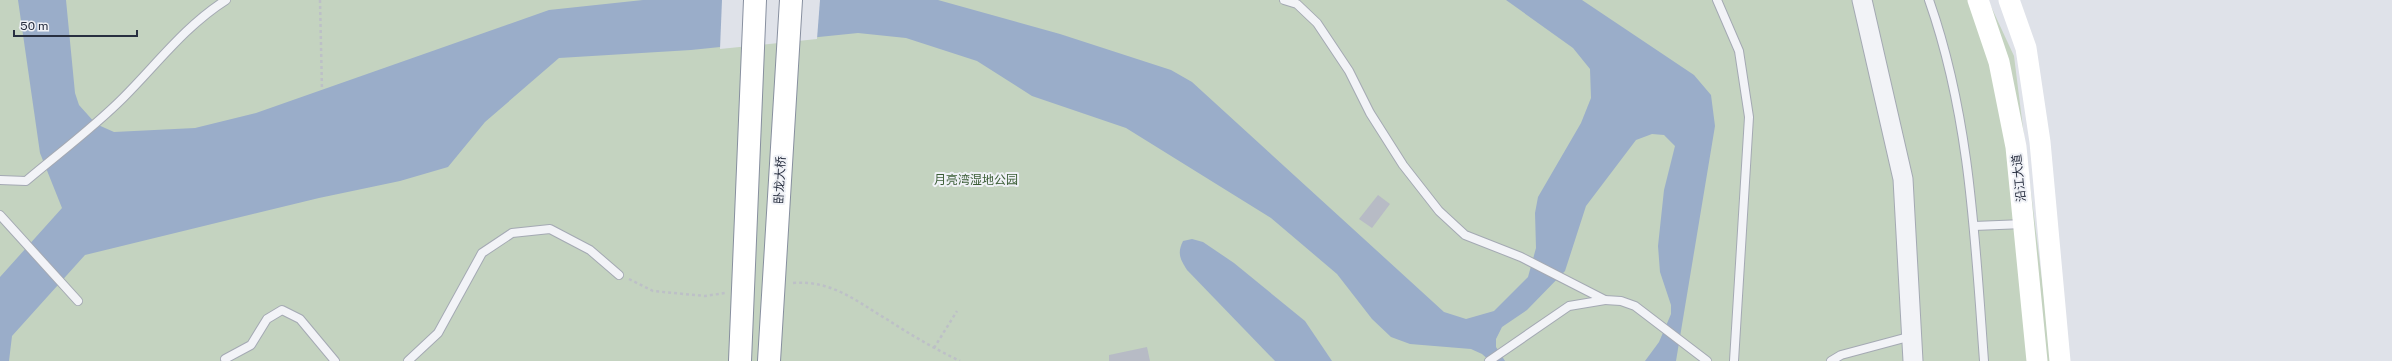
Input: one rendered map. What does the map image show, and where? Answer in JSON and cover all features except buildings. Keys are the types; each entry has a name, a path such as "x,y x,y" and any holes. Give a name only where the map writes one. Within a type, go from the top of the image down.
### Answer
{"highway":[{"path":"740,361 755,0"},
{"name":"卧龙大桥","path":"769,361 791,0"}],"main road":[{"name":"沿江大道","path":"1978,0 1999,62 2013,132 2024,224 2037,361"},
{"name":"沿江大道","path":"2009,0 2026,48 2040,142 2060,361"}],"street":[{"path":"1862,0 1903,179 1914,361"}],"lane":[{"path":"0,180 26,181 122,98 177,39 212,9 226,0"},
{"path":"1284,0 1298,2 1316,23 1349,71 1370,113 1403,165 1439,211 1465,235 1521,257 1563,280 1605,300"},
{"path":"1717,0 1739,51 1749,117 1734,361"},
{"path":"1929,0 1955,92 1965,142 1974,226 1984,361"},
{"path":"0,215 78,301"},
{"path":"1974,226 2024,224"},
{"path":"408,361 438,333 482,252 512,232 550,229 590,250 619,275"},
{"path":"1489,361 1569,306 1605,300 1621,301 1634,306 1660,324 1707,361"},
{"path":"225,359 251,345 267,319 282,310 300,319 335,361"},
{"path":"1831,361 1841,355 1912,335"}],"path":[{"path":"320,0 319,18 322,90"},
{"path":"619,275 653,291 705,296 729,292"},
{"path":"790,283 810,282 852,296 934,348 960,361"},
{"path":"934,348 958,311"}],"green space":[{"name":"月亮湾湿地公园","path":"0,0 1988,0 2014,56 2052,361 0,361"}],"water":[{"path":"18,0 66,0 75,93 79,105 96,124 114,132 195,128 256,113 549,10 643,0 938,0 1060,34 1171,70 1192,82 1444,312 1466,319 1494,311 1528,277 1536,248 1535,213 1538,197 1581,123 1591,98 1590,69 1573,48 1506,0 1582,0 1694,75 1711,95 1715,126 1676,361 1645,361 1659,342 1671,314 1671,305 1660,272 1658,246 1664,190 1675,146 1664,135 1652,134 1636,140 1586,206 1565,271 1527,310 1502,327 1496,339 1496,347 1505,361 1490,361 1482,354 1471,349 1410,344 1391,337 1372,319 1337,274 1271,218 1126,128 1032,96 977,61 906,38 858,33 691,50 559,58 485,122 448,167 400,181 319,198 85,255 12,336 9,361 0,361 0,277 62,208 40,153"},
{"path":"1192,239 1203,242 1234,263 1305,321 1332,361 1275,361 1187,270 1180,256 1180,249 1183,241"}],"pier":[{"path":"722,0 820,0 817,39 720,49"}]}
